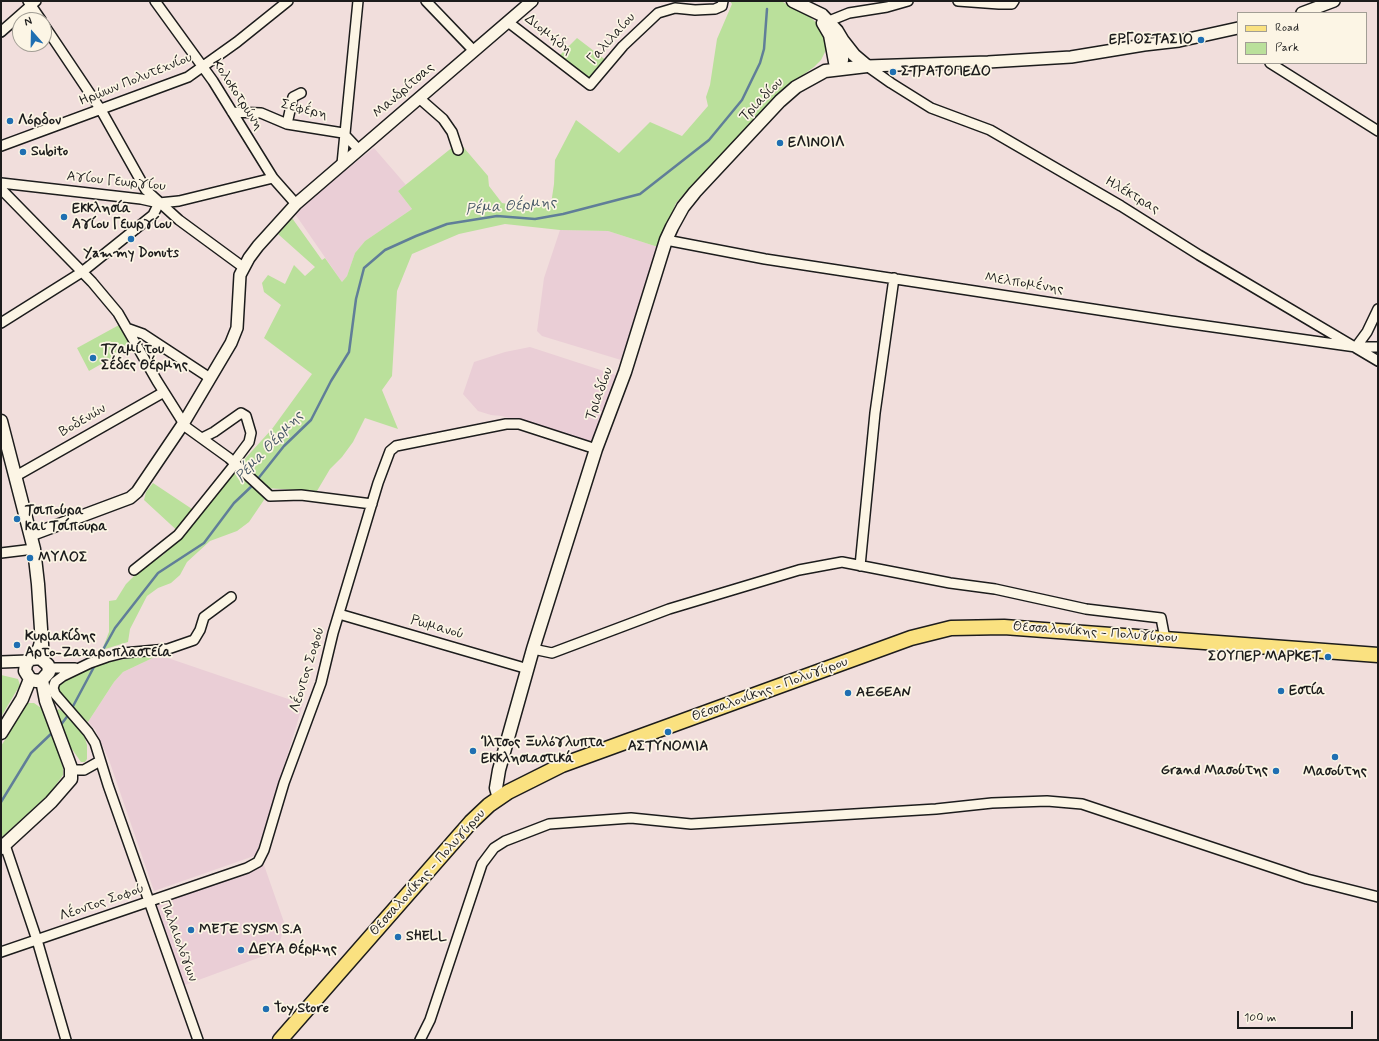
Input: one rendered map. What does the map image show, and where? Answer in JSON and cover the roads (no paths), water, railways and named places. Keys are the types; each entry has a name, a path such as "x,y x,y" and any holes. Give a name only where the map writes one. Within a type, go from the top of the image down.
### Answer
{"main road":[{"path":"793,1 829,21 837,42 835,62 839,68"},
{"path":"812,11 837,42 867,66"},
{"path":"821,72 822,67 837,42"},
{"name":"Τριαδίου","path":"499,798 496,788 499,770 533,649 596,449 624,372 666,240 678,216 695,192 785,96 801,83 821,72 839,68 867,66"},
{"path":"1,421 34,549 42,636 38,662 47,676 33,678"},
{"name":"Θεσσαλονίκης - Πολυγύρου","path":"280,1040 471,822 499,798 536,777 562,765 932,632 951,628 985,626 1049,629 1378,655"},
{"path":"3,847 66,786 71,778 72,770 46,701 25,667 38,662"},
{"path":"1,733 33,678"}],"street":[{"name":"Κολοκοτρώνη","path":"155,1 203,68 273,178 296,204"},
{"name":"Ηρώων Πολυτεχνίου","path":"1,146 188,77 203,68 288,1"},
{"path":"342,164 358,1"},
{"path":"426,1 474,51"},
{"name":"Μανδρίτσας","path":"243,267 258,246 296,204 532,1"},
{"name":"Γαλιλαίου","path":"590,85 623,46 658,13 674,8 695,10 715,9 722,6 723,1"},
{"path":"829,21 849,13 887,7 908,1"},
{"path":"958,1 993,4 1012,4 1014,1"},
{"path":"1305,12 1334,1"},
{"path":"1,32 32,2 37,12"},
{"name":"Διομήδη","path":"508,22 590,85"},
{"path":"867,66 996,62 1071,57 1179,41 1237,28"},
{"path":"31,535 130,498 141,486 184,424 235,335 238,292 243,267 179,220 146,190 101,110 52,36"},
{"path":"1272,64 1378,132"},
{"name":"Ηλέκτρας","path":"867,66 931,108 990,130 1128,209 1199,255 1378,361"},
{"path":"287,124 293,97 300,93"},
{"path":"419,98 443,119 452,132 458,150"},
{"name":"Σεφέρη","path":"232,112 261,113 287,124 345,134"},
{"path":"345,134 358,150"},
{"name":"Αγίου Γεωργίου","path":"1,183 141,199 159,203 179,201 273,178"},
{"path":"1,189 106,298 129,329 164,392 184,424 234,463 270,496 301,495 372,504"},
{"path":"1,323 82,272 153,215 159,203"},
{"name":"Μελπομένης","path":"666,240 765,259 1171,321 1356,347 1378,347"},
{"path":"860,566 875,413 894,278"},
{"path":"1356,347 1366,334 1378,309"},
{"path":"129,329 143,334 210,378"},
{"name":"Βοδενών","path":"16,476 164,392"},
{"path":"134,570 178,535 234,463 249,442 250,430 246,416 241,413 214,432 202,438"},
{"name":"Λέοντος Σοφού","path":"1,952 247,868 258,862 264,850 284,783 321,683 333,634 372,504 390,451 396,446 404,444 499,425 519,424 596,449"},
{"path":"1,553 34,549"},
{"path":"533,649 552,653 669,609 799,570 842,562 950,583 995,590 1086,609 1161,618 1165,639"},
{"path":"1,663 38,662 81,667 122,653 168,649 194,640 200,630 204,618 231,596"},
{"name":"Ρωμανού","path":"339,614 528,669"},
{"path":"1,663 33,678"},
{"name":"Παλαιολόγων","path":"81,667 63,676 56,682 53,691 88,732 95,743 100,762 198,1040"},
{"path":"72,770 84,770 100,762"},
{"path":"420,1040 430,1020 482,864 494,848 505,841 549,824 631,818 691,824 936,809 992,803 1047,801 1082,804 1307,879 1378,897"},
{"path":"3,847 37,940 66,1040"}],"waterway":[{"name":"Ρέμα Θέρμης","path":"257,480 284,446 311,420 331,381 349,352 356,299 364,268 385,250 447,224 497,216 535,219 563,214 640,194 709,140 742,100 760,63 764,49 767,9"},
{"name":"Ρέμα Θέρμης","path":"99,657 115,628 158,573 204,543 234,503 254,484"},
{"name":"Ρέμα Θέρμης","path":"71,710 95,665"},
{"name":"Ρέμα Θέρμης","path":"60,726 69,714"},
{"name":"Ρέμα Θέρμης","path":"1,802 31,753 53,732"}],"place":[{"name":"ΕΡΓΟΣΤΑΣΙΟ","path":"1201,40"},
{"name":"ΣΤΡΑΤΟΠΕΔΟ","path":"893,72"},
{"name":"Λόρδον","path":"10,121"},
{"name":"ΕΛΙΝΟΙΛ","path":"780,143"},
{"name":"Subito","path":"23,152"},
{"name":"Εκκλησία Αγίου Γεωργίου","path":"64,217"},
{"name":"Yammy Donuts","path":"131,239"},
{"name":"Τζαμί του Σέδες Θέρμης","path":"93,358"},
{"name":"Τσιπούρα και Τσίπουρα","path":"17,519"},
{"name":"ΜΥΛΟΣ","path":"30,558"},
{"name":"Κυριακίδης Αρτο-Ζαχαροπλαστεία","path":"17,645"},
{"name":"ΣΟΥΠΕΡ ΜΑΡΚΕΤ","path":"1328,657"},
{"name":"Εστία","path":"1281,691"},
{"name":"AEGEAN","path":"848,693"},
{"name":"ΑΣΤΥΝΟΜΙΑ","path":"668,732"},
{"name":"Ίλτσος Ξυλόγλυπτα Εκκλησιαστικά","path":"473,751"},
{"name":"Μασούτης","path":"1335,757"},
{"name":"Grand Μασούτης","path":"1276,771"},
{"name":"METE SYSM S.A","path":"191,930"},
{"name":"SHELL","path":"398,937"},
{"name":"ΔΕΥΑ Θέρμης","path":"241,950"},
{"name":"Toy Store","path":"266,1009"}]}
